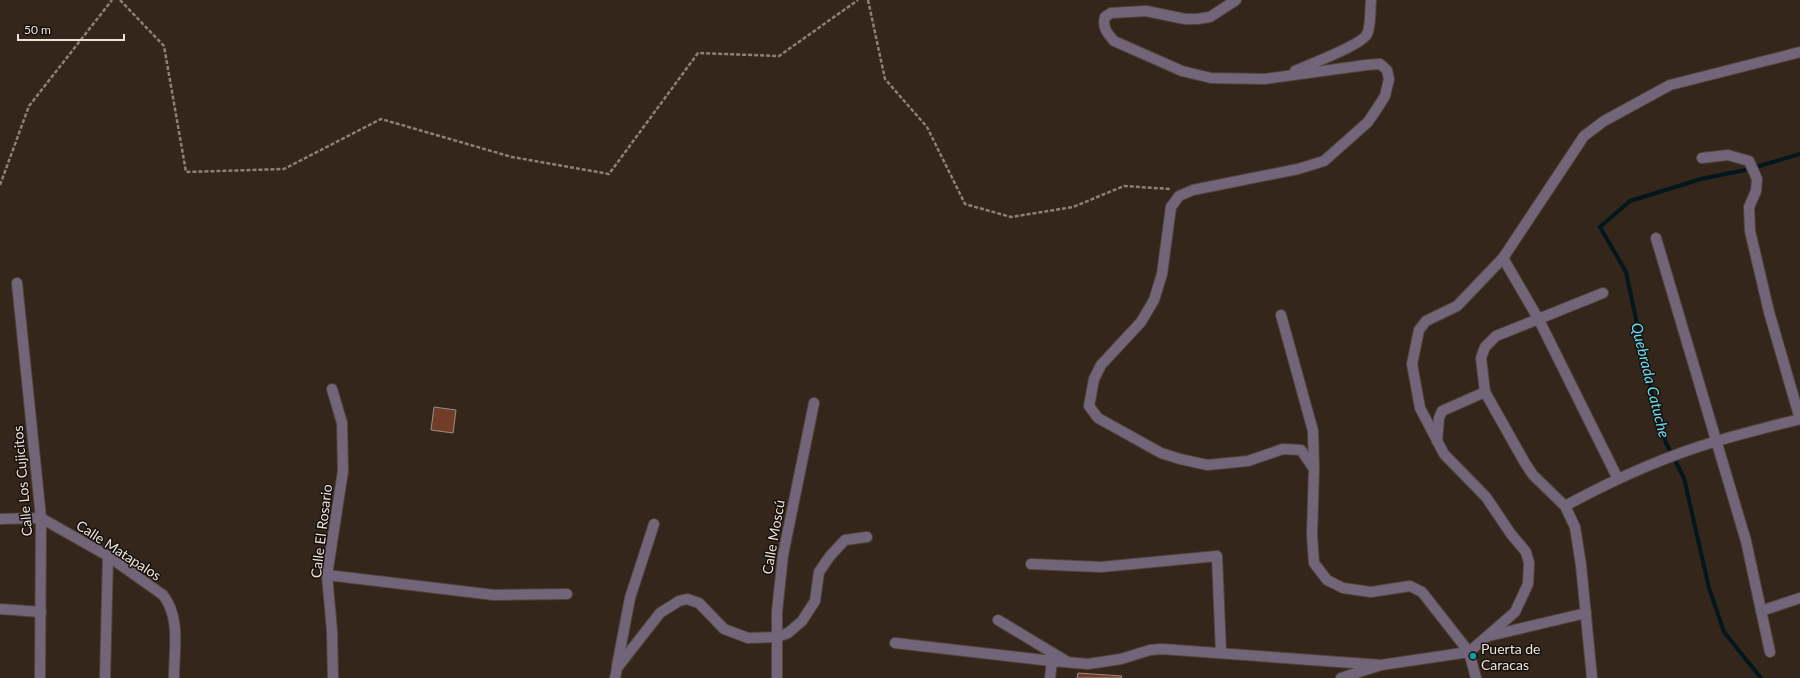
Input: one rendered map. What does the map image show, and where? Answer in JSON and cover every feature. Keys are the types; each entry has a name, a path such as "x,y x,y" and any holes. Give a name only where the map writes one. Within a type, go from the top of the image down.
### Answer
{"street":[{"path":"1236,0 1210,16 1197,19 1185,20 1146,11 1111,13 1106,17 1104,22 1107,33 1114,41 1182,72 1211,78 1265,79 1380,64 1387,70 1389,79 1384,96 1368,122 1324,161 1298,170 1193,190 1179,196 1172,207 1162,274 1154,300 1141,322 1101,365 1094,379 1089,406 1098,418 1161,453 1180,459 1207,465 1248,461 1283,449 1301,450 1314,469"},
{"path":"1286,76 1343,51 1363,39 1368,34 1371,0"},
{"path":"1341,678 1381,665 1469,652 1515,612 1528,584 1529,563 1526,552 1486,497 1444,454 1420,408 1412,364 1418,330 1426,321 1457,306 1503,258 1584,136 1604,121 1670,85 1800,52"},
{"path":"1564,506 1618,479 1686,452 1716,441 1800,419 1769,312 1750,230 1749,207 1756,191 1757,179 1749,161 1728,155 1702,158"},
{"path":"1656,238 1746,541 1770,652"},
{"path":"1503,258 1539,320 1618,479"},
{"name":"Calle Los Cujicitos","path":"17,283 41,518 40,678"},
{"path":"1592,678 1581,565 1575,527 1564,506 1533,475 1485,392 1481,358 1485,347 1496,336 1603,293"},
{"path":"1281,315 1313,431 1314,469 1312,535 1314,563 1327,580 1342,588 1371,592 1410,586 1422,592 1469,652 1476,678"},
{"name":"Calle El Rosario","path":"332,389 342,423 344,471 327,575 332,631 333,678"},
{"path":"1437,443 1439,418 1442,411 1485,392"},
{"name":"Calle Moscú","path":"777,678 777,612 783,555 814,403"},
{"path":"0,519 41,518"},
{"name":"Calle Matapalos","path":"41,518 108,556 162,595 169,604 174,615 174,678"},
{"path":"616,673 630,598 654,524"},
{"path":"616,673 660,613 668,606 687,600 699,603 724,630 734,634 748,638 777,637 788,633 802,621 815,601 819,572 830,556 845,540 867,537"},
{"path":"105,678 108,556"},
{"path":"1031,564 1101,566 1217,556 1221,653"},
{"path":"327,575 494,595 567,594"},
{"path":"1761,611 1800,598"},
{"path":"0,609 41,612"},
{"path":"1487,636 1586,613"},
{"path":"998,620 1068,662"},
{"path":"895,643 1088,664 1128,657 1150,650 1162,649 1381,665"},
{"path":"1050,678 1052,661"}],"path":[{"path":"0,185 29,106 112,0"},
{"path":"120,0 164,46 186,172 284,169 381,119 512,157 609,174 698,53 779,56 858,0"},
{"path":"868,0 885,79 927,127 965,204 1011,217 1073,208 1124,186 1193,190"}],"building":[{"path":"434,407 456,410 453,433 431,430"},
{"path":"1078,673 1122,676 1121,678 1077,678"}],"waterway":[{"name":"Quebrada Catuche","path":"1756,167 1800,154"},
{"name":"Quebrada Catuche","path":"1745,170 1701,179 1630,201 1600,227 1626,272 1652,395 1666,443 1684,478 1709,588 1724,632 1761,678"}],"place":[{"name":"Puerta de Caracas","path":"1473,656"}]}
